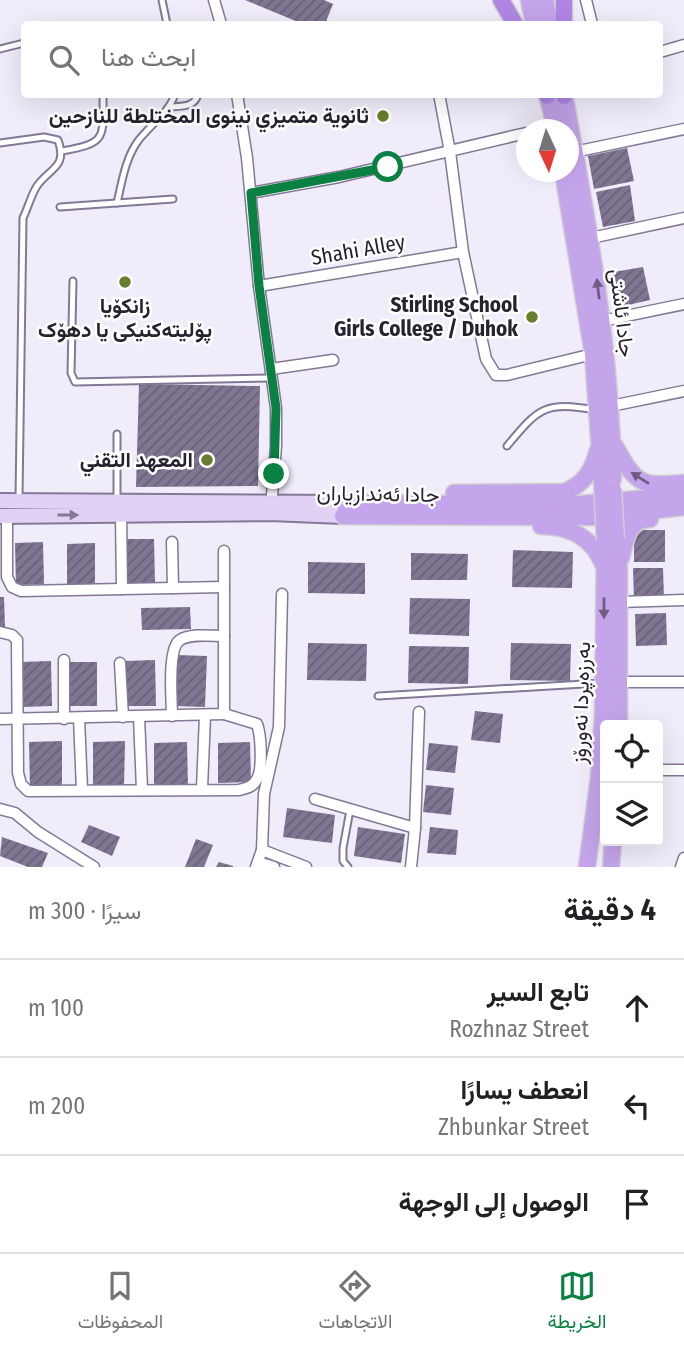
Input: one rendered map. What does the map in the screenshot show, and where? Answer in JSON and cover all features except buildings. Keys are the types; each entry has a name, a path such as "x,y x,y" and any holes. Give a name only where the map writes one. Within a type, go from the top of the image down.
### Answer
{"highway":[{"path":"501,0 513,21"},
{"path":"564,0 564,21"}],"main road":[{"path":"529,0 533,21"},
{"path":"545,0 549,21"},
{"name":"جادا ئاشتی","path":"552,119 555,98"},
{"name":"جادا ئاشتی","path":"557,98 564,119"},
{"name":"جادا ئاشتی","path":"579,177 591,238 602,321 610,540"},
{"name":"جادا ئاشتی","path":"566,182 583,277 593,354 605,408"},
{"path":"343,509 383,496 565,492 586,480 606,442 639,480 655,485 684,483"},
{"name":"جادا ئەندازیاران","path":"0,501 119,508"},
{"path":"343,509 383,523 562,528 586,539 611,568 633,525 641,519 679,505"},
{"name":"جادا ئەندازیاران","path":"3,516 119,508 343,509 679,505"},
{"name":"بەرزەپردا نەورۆز","path":"610,540 611,683 618,720"},
{"name":"بەرزەپردا نەورۆز","path":"587,867 619,602 611,568"},
{"path":"611,867 613,846"}],"street":[{"path":"214,0 220,21"},
{"path":"586,0 591,21"},
{"path":"663,51 684,45"},
{"path":"238,98 272,374 276,433 271,508"},
{"path":"440,98 463,252 490,369 496,375 593,354"},
{"path":"579,151 684,129"},
{"path":"251,193 339,177 516,136"},
{"path":"591,238 684,218"},
{"name":"Shahi Alley","path":"259,286 463,252"},
{"path":"602,321 684,304"},
{"path":"272,374 333,360"},
{"path":"605,408 684,391"},
{"path":"119,508 122,589"},
{"path":"3,516 4,577 20,592 224,587"},
{"path":"172,542 173,588"},
{"path":"224,551 224,714"},
{"path":"274,867 257,864 262,850 264,794 279,727 282,594"},
{"path":"619,602 684,600"},
{"path":"0,632 12,635 17,640 16,720 18,773 21,784 28,791 202,788 239,790 251,787 259,777 261,734 257,724 224,714 205,716 16,720 0,719"},
{"path":"172,716 172,649 178,640 225,636"},
{"path":"64,660 64,719"},
{"path":"120,663 123,717"},
{"path":"611,683 684,682"},
{"path":"411,867 419,712"},
{"path":"202,788 205,716"},
{"path":"139,717 142,789"},
{"path":"79,718 82,790"},
{"path":"663,771 684,770"},
{"path":"314,799 415,828"},
{"path":"0,809 15,813 38,832 94,867"},
{"path":"262,850 287,863 306,867"},
{"path":"681,867 684,858"}],"lane":[{"path":"162,0 166,21"},
{"path":"0,49 21,44"},
{"path":"62,151 89,146 99,138 103,129 103,98"},
{"path":"117,203 132,151 139,139 169,107 173,98"},
{"path":"169,107 191,104 197,98"},
{"path":"0,143 44,137 58,140 62,151 58,166 37,186 23,218 19,501"},
{"path":"60,207 173,200"},
{"path":"73,281 71,373 75,382 272,374"},
{"path":"507,446 532,416 543,410 574,406 605,408"},
{"path":"117,434 119,508"},
{"path":"378,696 611,683"},
{"path":"348,867 343,861 343,848 350,809"}],"place":[{"name":"ثانوية متميزي نينوى المختلطة للنازحين","path":"383,116"},
{"name":"زانکۆیا پۆلیتەکنیکی یا دهۆک","path":"125,282"},
{"name":"Stirling School Girls College / Duhok","path":"532,317"},
{"name":"المعهد التقني","path":"207,460"}],"route":[{"path":"274,474 276,408 259,286 251,193 388,167"}]}
